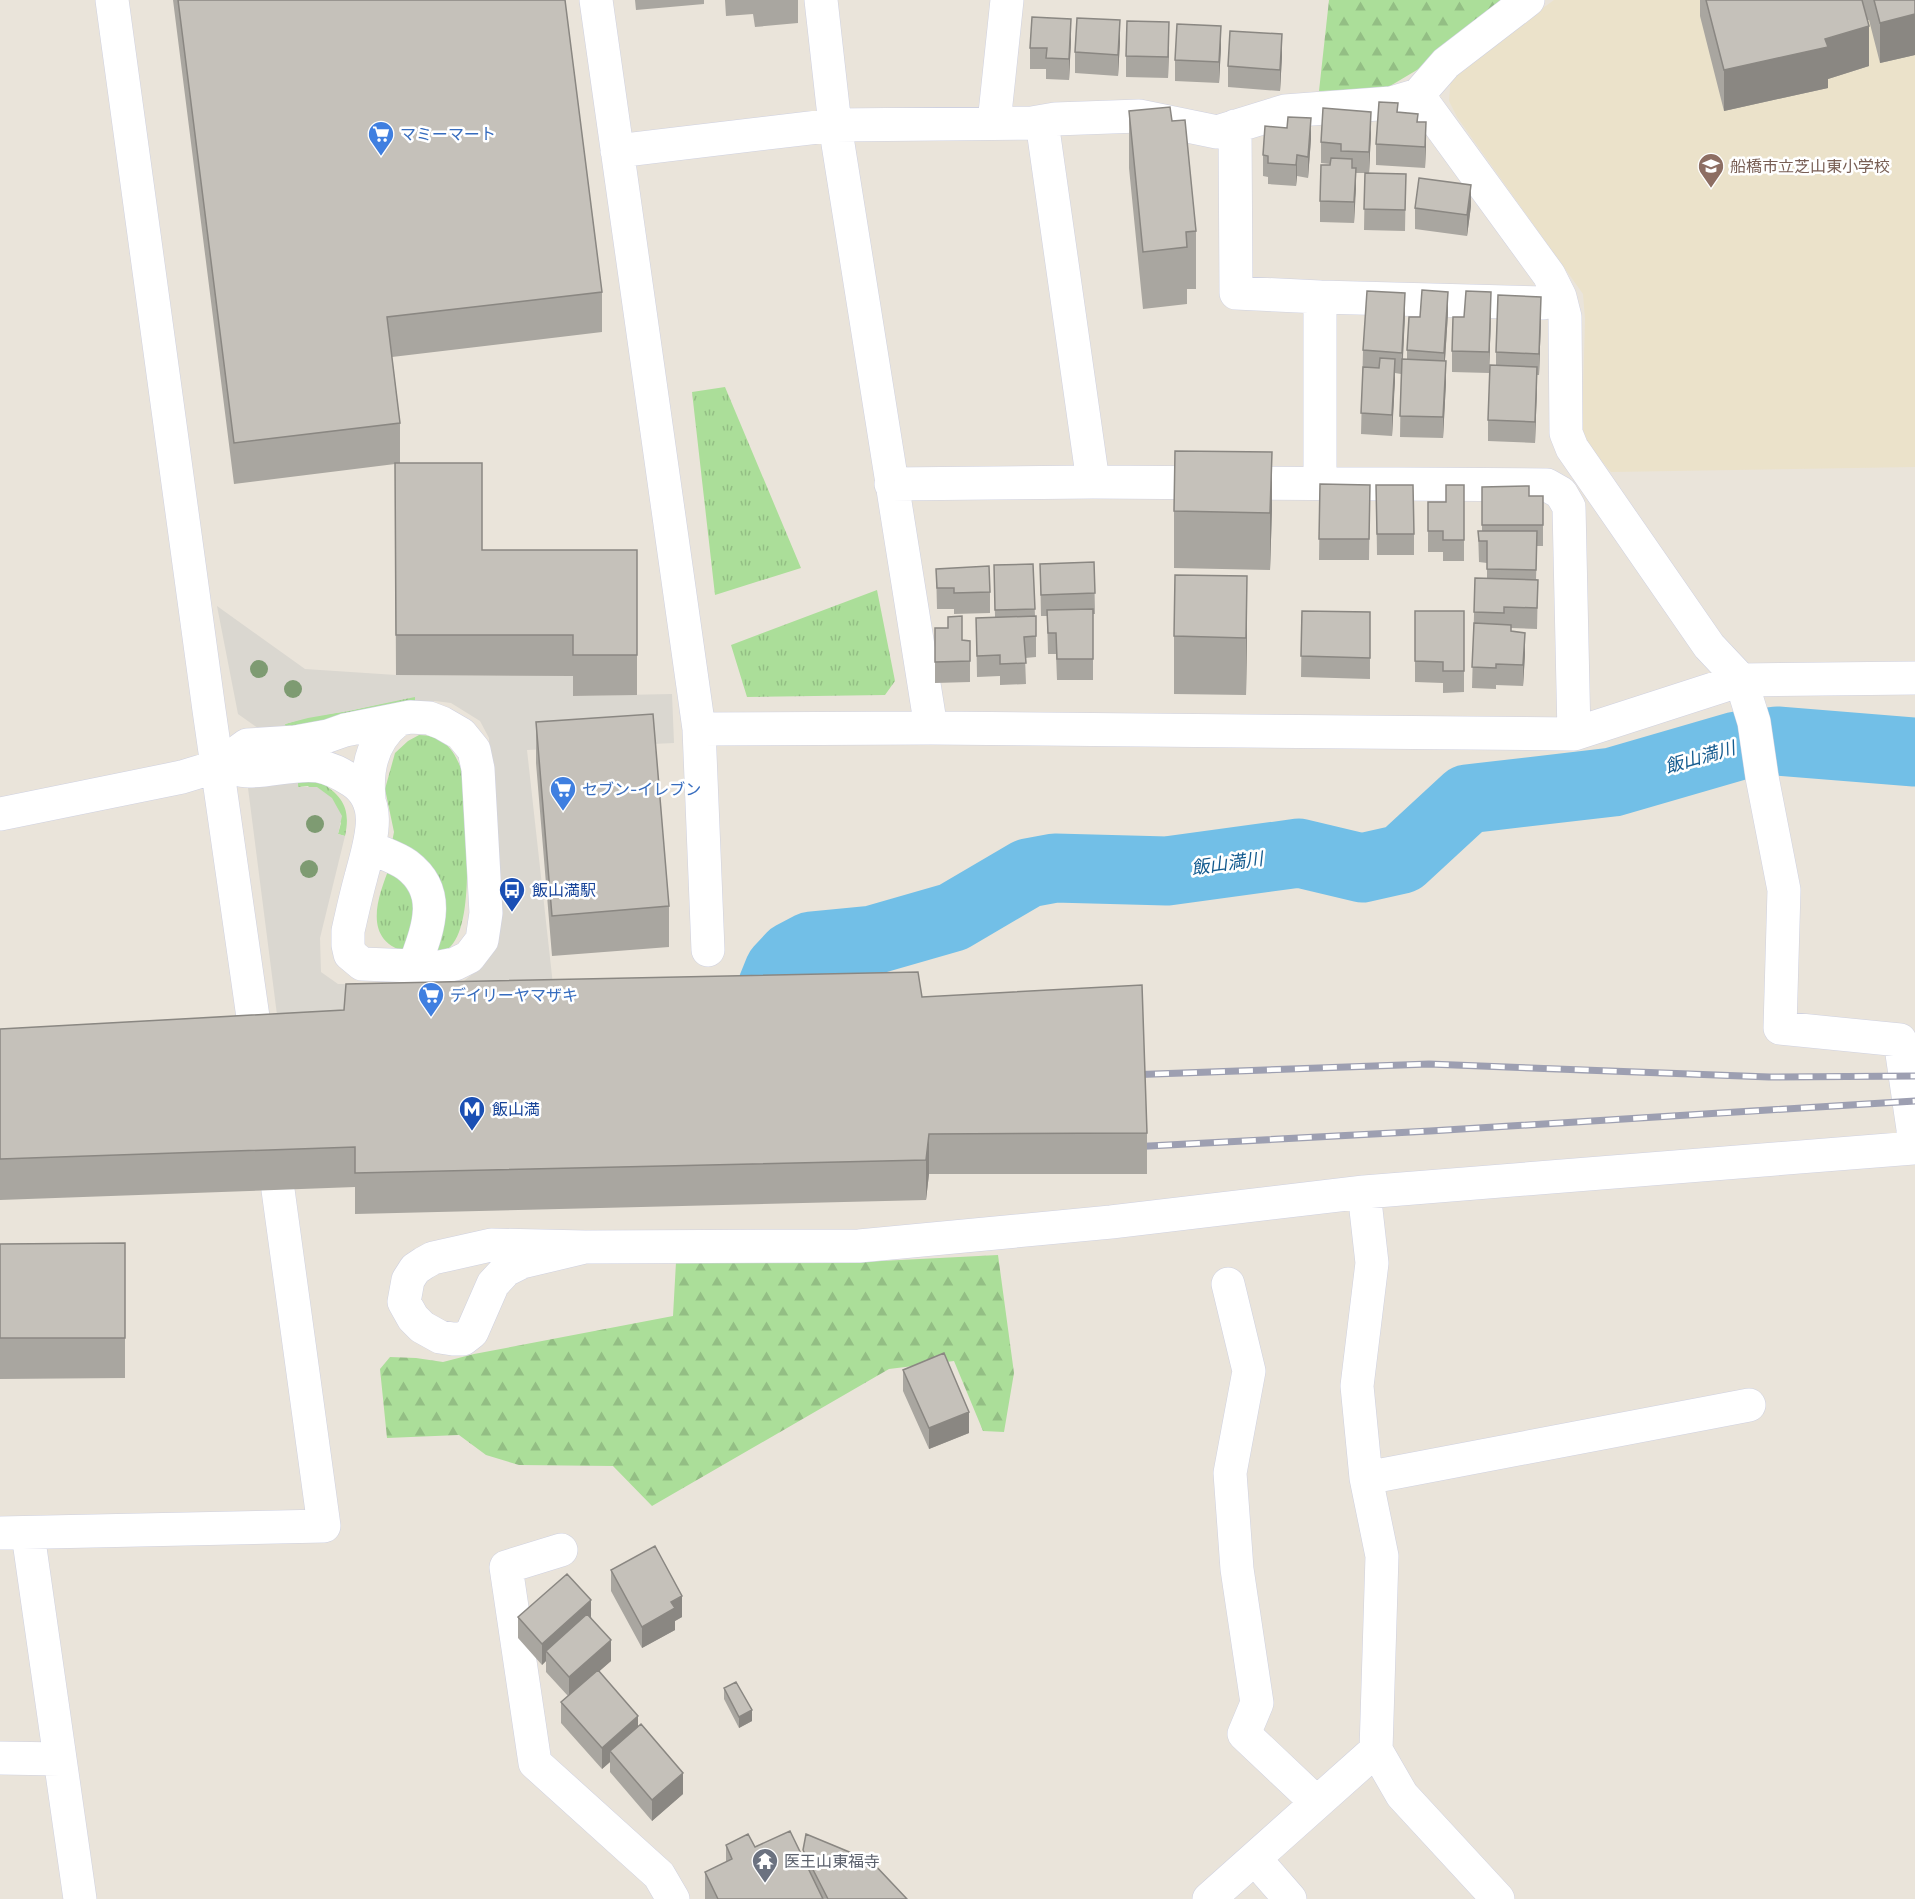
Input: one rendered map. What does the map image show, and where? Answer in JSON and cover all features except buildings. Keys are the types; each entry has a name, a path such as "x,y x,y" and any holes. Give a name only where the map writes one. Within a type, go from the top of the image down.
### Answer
{"street":[{"path":"80,1899 60,1759 14,1534 324,1526 266,1103 208,710 112,0"},
{"path":"596,0 699,729 708,950"},
{"path":"821,0 835,125 931,728"},
{"path":"994,123 1007,0"},
{"path":"617,151 835,125 1042,122 1092,117 1139,116 1217,132 1285,111 1391,103 1418,95 1446,63 1528,0"},
{"path":"585,1247 522,1262 506,1270 494,1284 472,1332 463,1339 453,1340 440,1337 422,1327 413,1318 404,1302 408,1280 416,1269 433,1258 491,1245 859,1246 1111,1222 1364,1192 1914,1151 1900,1040 1780,1028 1784,890 1754,722 1741,680 1709,646 1572,448 1566,433 1565,317 1562,304 1548,275 1418,95"},
{"path":"1042,122 1093,482"},
{"path":"1235,126 1236,293 1562,304"},
{"path":"1320,297 1320,484"},
{"path":"891,484 1093,482 1547,485 1561,493 1569,507 1574,734"},
{"path":"699,729 931,728 1574,734 1741,680 1915,678"},
{"path":"0,814 182,777 218,766 247,745 296,742 410,717 429,718 461,734 474,750 478,769 486,913 482,940 469,957 455,964 440,967 414,967 362,964 350,954 348,931 372,827 372,808 367,780 374,751 386,729 398,720"},
{"path":"218,766 248,771 299,765 318,766 348,778 369,798"},
{"path":"369,847 406,864 419,877 427,892 431,909 426,934 414,967"},
{"path":"1364,1192 1372,1263 1358,1386 1366,1478 1382,1556 1376,1750 1402,1795 1498,1899"},
{"path":"1228,1284 1249,1371 1230,1473 1237,1569 1257,1703 1244,1734 1316,1802"},
{"path":"1366,1478 1749,1404"},
{"path":"561,1550 506,1567 535,1763 659,1875 673,1899"},
{"path":"1209,1899 1376,1750"},
{"path":"0,1758 60,1759"},
{"path":"1255,1859 1290,1899"}],"shaded area":[{"name":"船橋市立芝山東小学校","path":"1554,0 1915,0 1915,467 1611,472 1584,440 1582,428 1585,319 1583,294 1457,117 1449,101 1451,75"},
{"path":"217,606 305,669 396,675 573,676 573,696 672,694 674,743 527,750 557,1021 282,1054 248,788 298,782 298,787 317,787 332,798 342,816 338,834 345,836 320,938 321,972 338,984 460,984 475,972 497,901 489,738 480,721 451,703 435,701 415,704 415,697 285,724 286,731 262,731 238,714"}],"green space":[{"path":"1329,0 1513,0 1432,61 1385,89 1319,91"},
{"path":"725,387 801,568 715,595 692,392"},
{"path":"877,590 895,681 885,695 747,697 731,645"},
{"path":"415,696 415,704 286,731 285,724 308,717 348,711"},
{"path":"419,735 436,738 448,746 463,774 467,864 464,913 459,932 451,946 430,954 432,944 391,847 394,832 385,789 395,753"},
{"path":"298,782 320,782 340,798 347,818 345,836 338,834 341,823 308,786 298,787"},
{"path":"390,866 415,883 410,953 395,947 384,939 379,929 378,905"},
{"path":"998,1255 1014,1373 1004,1432 983,1431 954,1361 889,1369 652,1506 613,1466 519,1465 486,1455 459,1435 387,1438 380,1369 390,1357 443,1362 673,1316 676,1262 861,1262"}],"waterway":[{"name":"飯山満川","path":"705,1014 762,1012 779,970 792,956 811,946 873,940 953,917 1028,873 1055,868 1167,871 1299,853 1362,868 1402,859 1467,799 1613,782 1737,746 1777,741 1915,752"}],"railway":[{"path":"1127,1075 1429,1064 1769,1077 1915,1076"},
{"path":"1130,1147 1915,1101"}],"place":[{"name":"マミーマート","path":"381,157"},
{"name":"船橋市立芝山東小学校","path":"1711,189"},
{"name":"セブン-イレブン","path":"563,812"},
{"name":"飯山満駅","path":"512,913"},
{"name":"デイリーヤマザキ","path":"431,1018"},
{"name":"飯山満","path":"472,1132"},
{"name":"医王山東福寺","path":"765,1884"}]}
